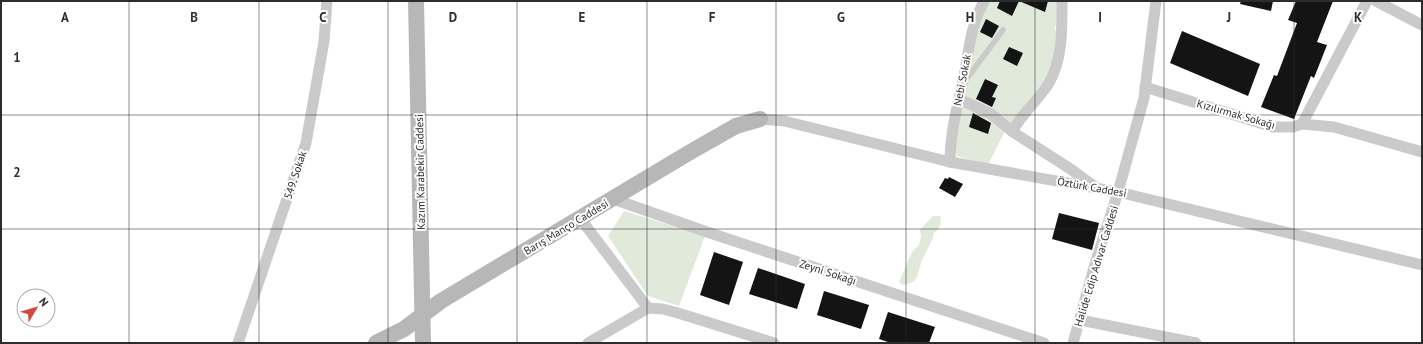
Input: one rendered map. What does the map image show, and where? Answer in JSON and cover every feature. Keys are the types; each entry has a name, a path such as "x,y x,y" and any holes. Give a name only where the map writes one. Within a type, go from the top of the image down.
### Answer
{"street":[{"name":"549. Sokak","path":"238,343 306,142 324,41 327,1"},
{"name":"Kazım Karabekir Caddesi","path":"416,1 423,343"},
{"name":"Nebi Sokak","path":"950,162 950,143 970,38 976,16 984,1"},
{"path":"1013,132 1017,124 1049,83 1053,75 1058,58 1062,34 1062,1"},
{"name":"Halide Edip Adıvar Caddesi","path":"1073,343 1144,98 1156,1"},
{"path":"1302,124 1367,1"},
{"path":"1376,1 1422,25"},
{"name":"Kızılırmak Sokağı","path":"1145,87 1273,127 1293,127 1302,124 1334,127 1422,152"},
{"path":"959,99 991,114 1013,132 1069,168 1096,188"},
{"name":"Barış Manço Caddesi","path":"376,343 404,329 441,301 736,126 760,119"},
{"name":"Öztürk Caddesi","path":"760,119 784,120 950,162 1118,192 1422,265"},
{"name":"Zeyni Sokağı","path":"613,199 1044,343"},
{"path":"580,218 648,308"},
{"path":"588,343 648,308 663,309 678,313 774,343"},
{"path":"1080,320 1196,343"}],"lane":[{"path":"961,87 1003,30"}],"shaded area":[{"path":"989,1 1061,1 1055,29 1058,45 1047,78 1011,124 1009,123 988,165 957,156 953,149 976,35"},
{"path":"624,211 705,236 679,306 648,296 608,236"},
{"path":"933,216 940,216 941,223 934,233 922,260 917,277 913,282 903,285 899,282 912,252 919,245 921,236 920,230"}],"building":[{"path":"1000,1 1019,1 1012,16 997,8"},
{"path":"1019,1 1048,1 1045,12"},
{"path":"1241,1 1273,1 1271,11 1240,4"},
{"path":"1296,1 1333,1 1317,42 1327,45 1314,78 1311,76 1294,119 1261,107 1274,75 1277,76 1297,23 1288,20"},
{"path":"986,19 999,26 992,38 980,32"},
{"path":"1182,31 1260,64 1248,96 1170,63"},
{"path":"1009,47 1023,53 1017,66 1003,59"},
{"path":"985,79 998,85 992,97 996,98 992,107 976,99"},
{"path":"973,113 991,123 988,134 969,127"},
{"path":"949,177 963,184 955,197 939,188 945,178 948,179"},
{"path":"1059,213 1099,223 1092,250 1052,239"},
{"path":"714,252 743,262 729,305 700,295"},
{"path":"758,268 805,284 797,309 749,294"},
{"path":"824,291 869,305 861,329 817,315"},
{"path":"888,312 935,327 929,343 891,343 879,339"}]}
